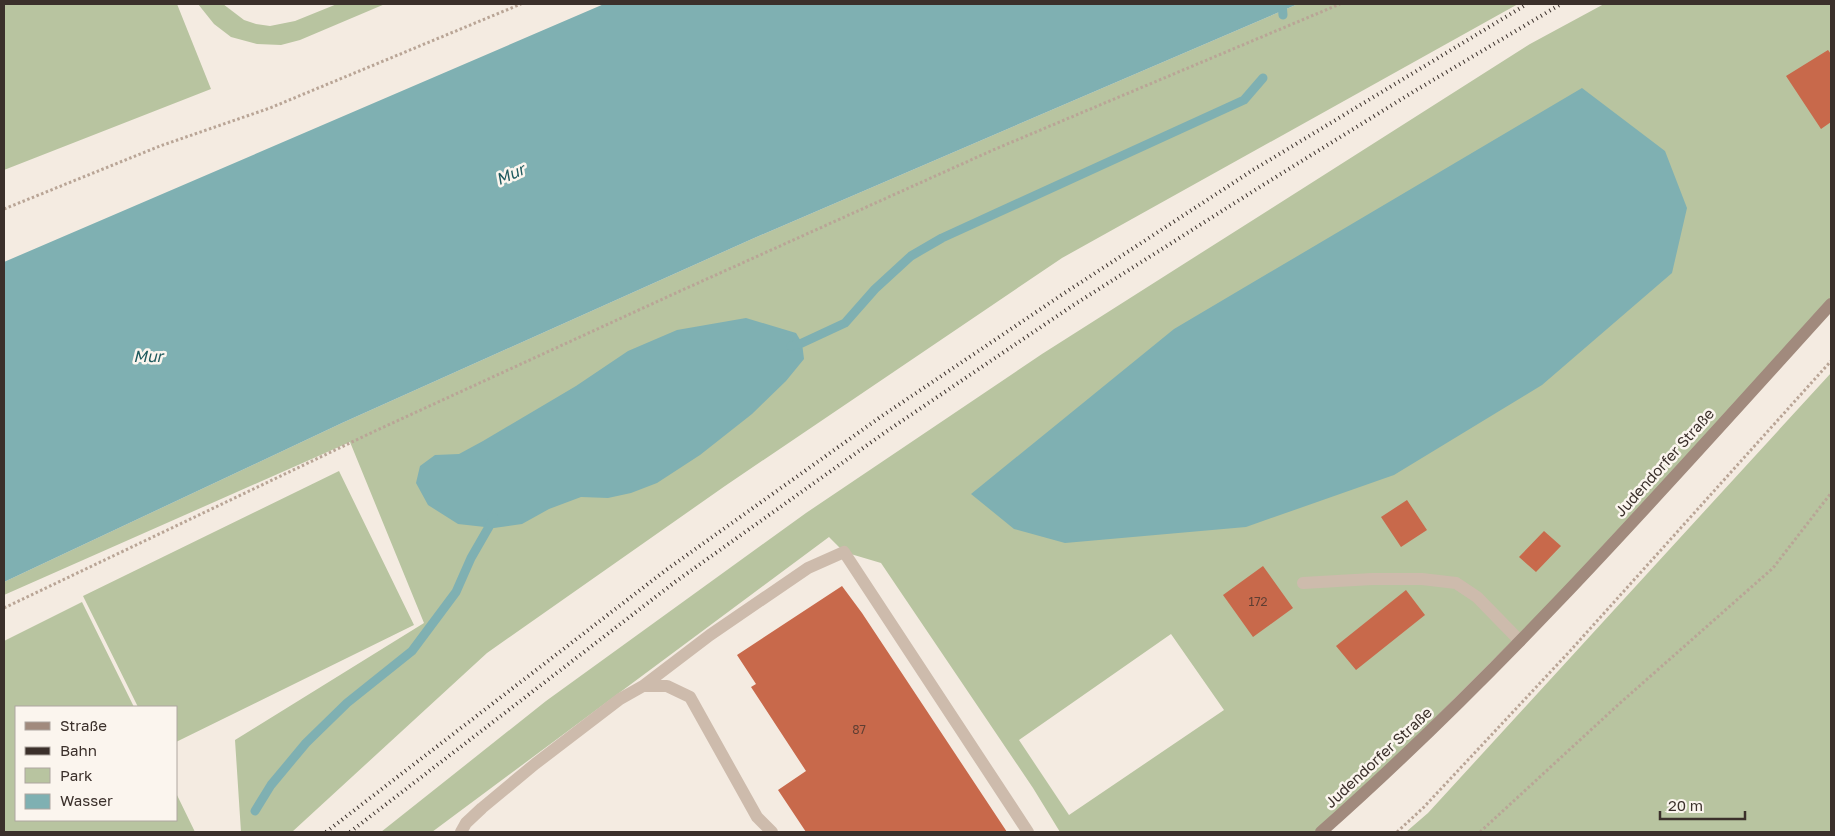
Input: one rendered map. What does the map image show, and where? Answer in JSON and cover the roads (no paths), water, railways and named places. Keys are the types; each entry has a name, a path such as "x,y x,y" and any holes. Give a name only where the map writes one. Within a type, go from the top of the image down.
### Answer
{"main road":[{"name":"Judendorfer Straße","path":"1320,832 1413,748 1520,641 1648,505 1831,304"}],"lane":[{"path":"461,832 466,824 482,808 534,764 620,699 643,686 710,635 808,568 844,552 1028,832"},
{"path":"1303,583 1372,579 1422,579 1456,583 1477,597 1520,641"},
{"path":"643,686 667,686 690,698 757,817 772,832"}],"water":[{"name":"Mur","path":"604,4 1298,4 752,239 342,423 4,582 4,262"},
{"path":"1582,88 1665,151 1687,208 1672,273 1542,385 1394,475 1246,527 1065,543 1014,529 971,494 1174,329"},
{"path":"746,318 796,333 802,343 804,359 786,381 752,414 700,455 657,483 631,493 608,498 581,497 549,509 522,524 494,528 458,524 428,505 416,483 420,466 435,455 459,454 576,386 628,351 677,330"}],"waterway":[{"path":"1282,4 1283,15"},
{"path":"791,346 802,343 845,323 875,289 911,256 942,238 1244,100 1263,78"},
{"path":"255,811 271,785 306,743 347,703 412,651 456,592 471,558 494,518"}],"railway":[{"path":"326,832 666,570 879,418 1063,294 1253,170 1527,4"},
{"path":"350,832 675,582 887,431 1072,306 1413,92 1561,4"}]}
